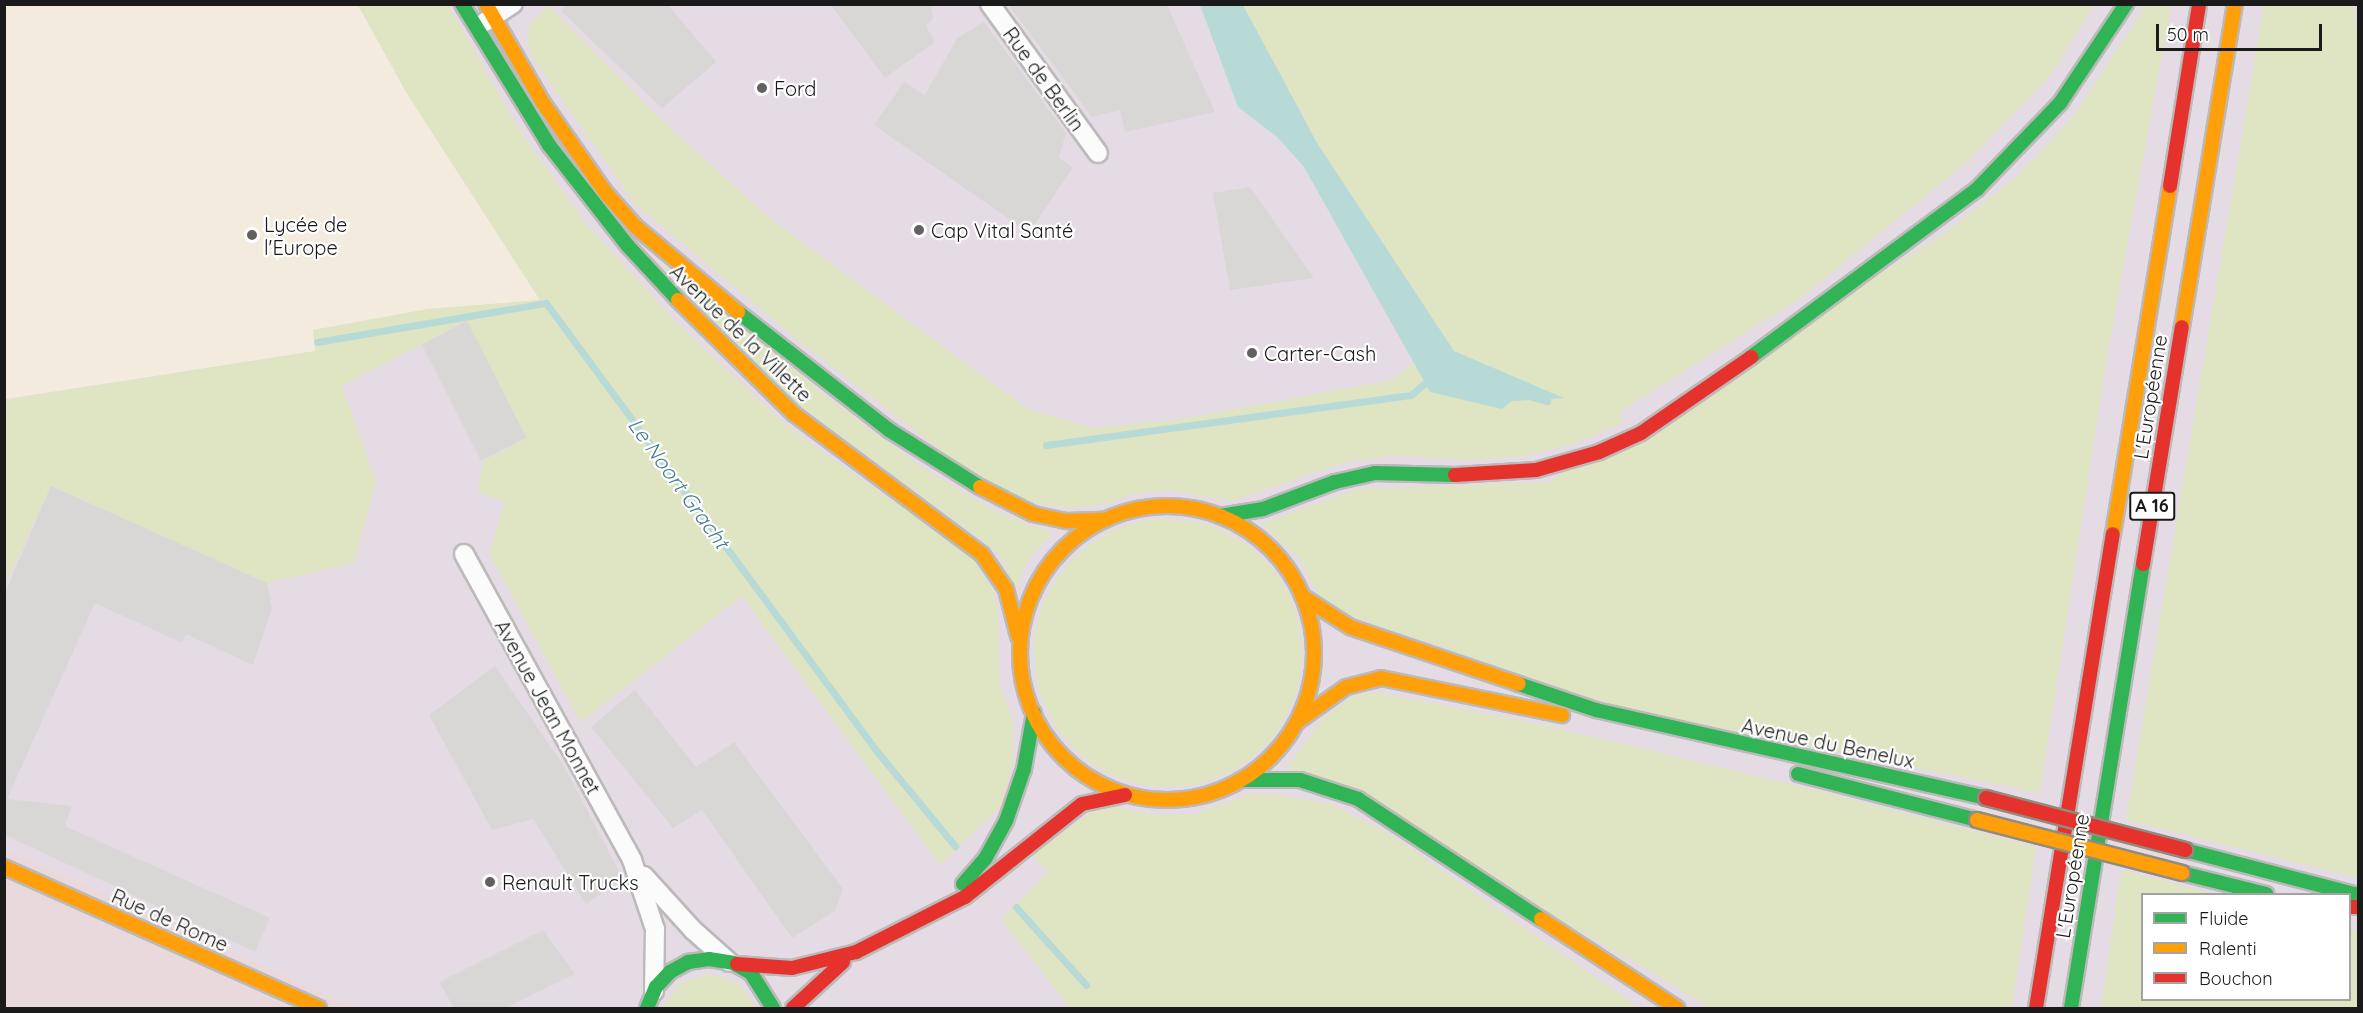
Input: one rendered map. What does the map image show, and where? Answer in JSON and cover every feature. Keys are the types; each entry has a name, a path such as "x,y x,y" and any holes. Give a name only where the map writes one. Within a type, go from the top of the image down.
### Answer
{"main road":[{"name":"Avenue de la Villette","path":"462,4 572,177 628,246 699,323 808,425 967,541 992,565 1006,589 1021,651"},
{"path":"1220,516 1263,509 1364,475 1398,472 1493,476 1536,470 1599,452 1641,433 1699,395 1977,189 2060,103 2126,4"},
{"name":"L'Européenne","path":"2036,1008 2199,4"},
{"name":"L'Européenne","path":"2071,1008 2235,4"},
{"name":"Avenue de la Villette","path":"489,11 543,103 605,192 636,227 683,269 889,430 956,475 1033,514 1067,521 1104,520"},
{"path":"1166,506 1220,516 1248,530 1272,550 1302,596 1311,625 1314,656 1308,694 1297,722 1273,755 1241,780 1191,798 1164,800 1131,795 1105,786 1076,768 1052,743 1034,713 1023,679 1021,651 1029,605 1046,570 1072,541 1104,520 1134,510 1166,506"},
{"name":"Avenue du Benelux","path":"1302,596 1322,612 1350,627 1596,710 1986,798 2350,893"},
{"name":"Avenue du Benelux","path":"1297,722 1357,682 1394,679 1719,753"},
{"path":"927,918 977,869 999,835 1024,769 1034,713"},
{"name":"Avenue du Benelux","path":"1784,770 2262,893"},
{"path":"1241,780 1300,780 1358,799 1677,1008"},
{"path":"648,1001 670,972 684,964 709,958 733,963 792,968 856,952 927,918 971,893 1082,804 1101,797 1131,795"},
{"name":"Rue de Rome","path":"4,867 319,1008"},
{"path":"794,1008 822,978 856,952"},
{"path":"733,963 759,982 773,1008"}],"street":[{"path":"476,28 489,11 513,4"},
{"name":"Rue de Berlin","path":"990,4 1098,153"},
{"name":"Avenue Jean Monnet","path":"464,554 632,860 655,929 648,1001"},
{"name":"Avenue Jean Monnet","path":"632,860 674,911 733,963"}],"shaded area":[{"name":"Lycée de l'Europe","path":"5,5 358,5 406,92 540,300 428,309 313,330 316,351 5,399"},
{"path":"358,5 1243,5 1255,28 1799,299 1961,167 2051,75 2094,5 2358,5 2358,1008 356,1008 5,848 5,399 315,351 540,300"},
{"path":"566,5 668,5 716,62 662,108 561,11"},
{"path":"831,5 931,5 933,18 926,26 935,42 885,78"},
{"path":"1009,5 1167,5 1215,112 1125,132 1120,110 1092,117"},
{"path":"984,22 1066,133 1059,158 1073,167 1029,233 874,125 904,82 925,95 957,38"},
{"path":"1250,187 1314,278 1230,290 1213,193"},
{"path":"467,321 526,438 481,461 422,344"},
{"path":"51,486 267,583 272,608 253,665 186,634 182,643 95,603 7,799 72,806 65,826 270,918 255,952 5,835 5,593"},
{"path":"495,666 564,766 623,879 586,904 533,819 492,830 429,715"},
{"path":"635,690 696,767 734,742 843,889 835,911 792,938 702,810 673,828 591,727"},
{"path":"5,848 356,1008 5,1008"},
{"path":"543,930 575,974 506,1008 454,1008 439,982"}],"green space":[{"path":"358,5 448,5 520,131 586,224 678,324 782,422 860,479 967,549 993,590 998,613 999,683 1013,721 1013,767 1000,807 940,865 742,596 581,722 489,554 505,502 478,493 483,461 527,438 466,321 342,386 376,481 354,563 267,583 51,486 5,585 5,400 315,351 313,330 428,309 540,300 406,92"},
{"path":"548,5 655,114 768,217 1026,408 1092,428 1175,420 1392,380 1415,362 1430,392 1511,401 1562,398 1454,351 1317,143 1243,5 2094,5 2051,75 1961,167 1799,299 1619,412 1623,422 1577,443 1521,457 1471,460 1394,456 1346,462 1232,501 1170,490 1135,494 1104,504 1069,509 1017,499 953,460 799,341 635,204 533,58 527,43 529,25"},
{"path":"2146,5 2171,5 2107,357 2040,793 1612,706 1343,613 1319,596 1298,557 1261,524 1357,489 1549,482 1945,233 2017,176 2074,115"},
{"path":"2264,5 2353,5 2358,43 2358,878 2126,820"},
{"path":"647,246 831,400 923,468 995,511 1053,533 1030,556 1015,591 999,554 801,406 736,349"},
{"path":"1168,519 1194,522 1219,529 1242,542 1263,558 1279,579 1292,602 1299,627 1302,653 1299,679 1292,704 1279,727 1263,748 1242,764 1219,777 1194,784 1168,787 1142,784 1117,777 1094,764 1073,748 1057,727 1044,704 1037,679 1034,653 1037,627 1044,602 1057,579 1073,558 1094,542 1117,529 1142,522"},
{"path":"1376,692 1548,726 1766,778 2036,847 2012,1008 1710,1008 1646,969 1286,769 1321,720 1353,696"},
{"path":"1247,795 1281,795 1334,805 1396,838 1639,1008 1070,1008 1001,919 1048,872 1032,855 1093,810 1116,807 1153,815 1194,814"},
{"path":"2121,870 2211,893 2141,893 2141,1001 2351,1001 2351,930 2358,932 2358,1008 2101,1008"},
{"path":"710,974 739,984 756,1008 662,1008 680,983"}],"water":[{"path":"1200,5 1243,5 1317,143 1454,351 1564,398 1512,401 1502,409 1430,392 1304,167 1277,137 1238,107"}],"waterway":[{"name":"Le Noort Gracht","path":"317,342 546,303 875,749 955,846"},
{"path":"1046,445 1411,395 1432,377"},
{"path":"1532,397 1547,401"},
{"name":"Le Noort Gracht","path":"1016,907 1086,985"}],"traffic: fast":[{"path":"462,4 549,145 628,246 678,300"},
{"path":"1751,357 1977,189 2060,103 2126,4"},
{"path":"738,312 889,430 980,487"},
{"path":"1220,516 1263,509 1335,482 1375,473 1455,475"},
{"path":"2071,1008 2143,564"},
{"path":"1519,684 1596,710 1986,798"},
{"path":"963,884 985,859 1006,821 1024,769 1034,713"},
{"path":"1798,774 1977,820"},
{"path":"1241,780 1300,780 1358,799 1541,919"},
{"path":"2185,850 2350,893"},
{"path":"2182,873 2262,893"},
{"path":"2351,893 2358,895"},
{"path":"647,1008 656,987 670,972 688,962 709,959 733,963 751,973 773,1008"}],"traffic: slow":[{"path":"486,4 543,103 605,192 636,227 738,312"},
{"path":"2182,327 2235,4"},
{"path":"2113,534 2170,186"},
{"path":"678,300 794,414 982,554 1006,589 1018,636"},
{"path":"980,487 1033,514 1067,521 1102,520"},
{"path":"1167,506 1196,509 1223,517 1249,531 1271,549 1289,571 1303,597 1311,624 1314,653 1311,682 1303,709 1289,735 1271,757 1249,775 1223,789 1196,797 1167,800 1138,797 1111,789 1085,775 1063,757 1045,735 1031,709 1023,682 1020,653 1023,624 1031,597 1045,571 1063,549 1085,531 1111,517 1138,509 1167,506"},
{"path":"1302,596 1350,627 1519,684"},
{"path":"1297,722 1346,687 1381,678 1562,715"},
{"path":"1977,820 2182,873"},
{"path":"4,867 319,1008"},
{"path":"1541,919 1677,1008"}],"traffic: jam":[{"path":"2170,186 2199,4"},
{"path":"2143,564 2182,327"},
{"path":"1455,475 1536,470 1599,452 1641,433 1751,357"},
{"path":"2036,1008 2113,534"},
{"path":"737,964 792,968 856,952 965,897 1082,804 1125,795"},
{"path":"1986,798 2185,850"},
{"path":"2351,907 2358,907"},
{"path":"793,1008 843,962"}],"place":[{"name":"Ford","path":"762,88"},
{"name":"Cap Vital Santé","path":"919,230"},
{"name":"Lycée de l'Europe","path":"252,235"},
{"name":"Carter-Cash","path":"1252,353"},
{"name":"Renault Trucks","path":"490,882"}]}
